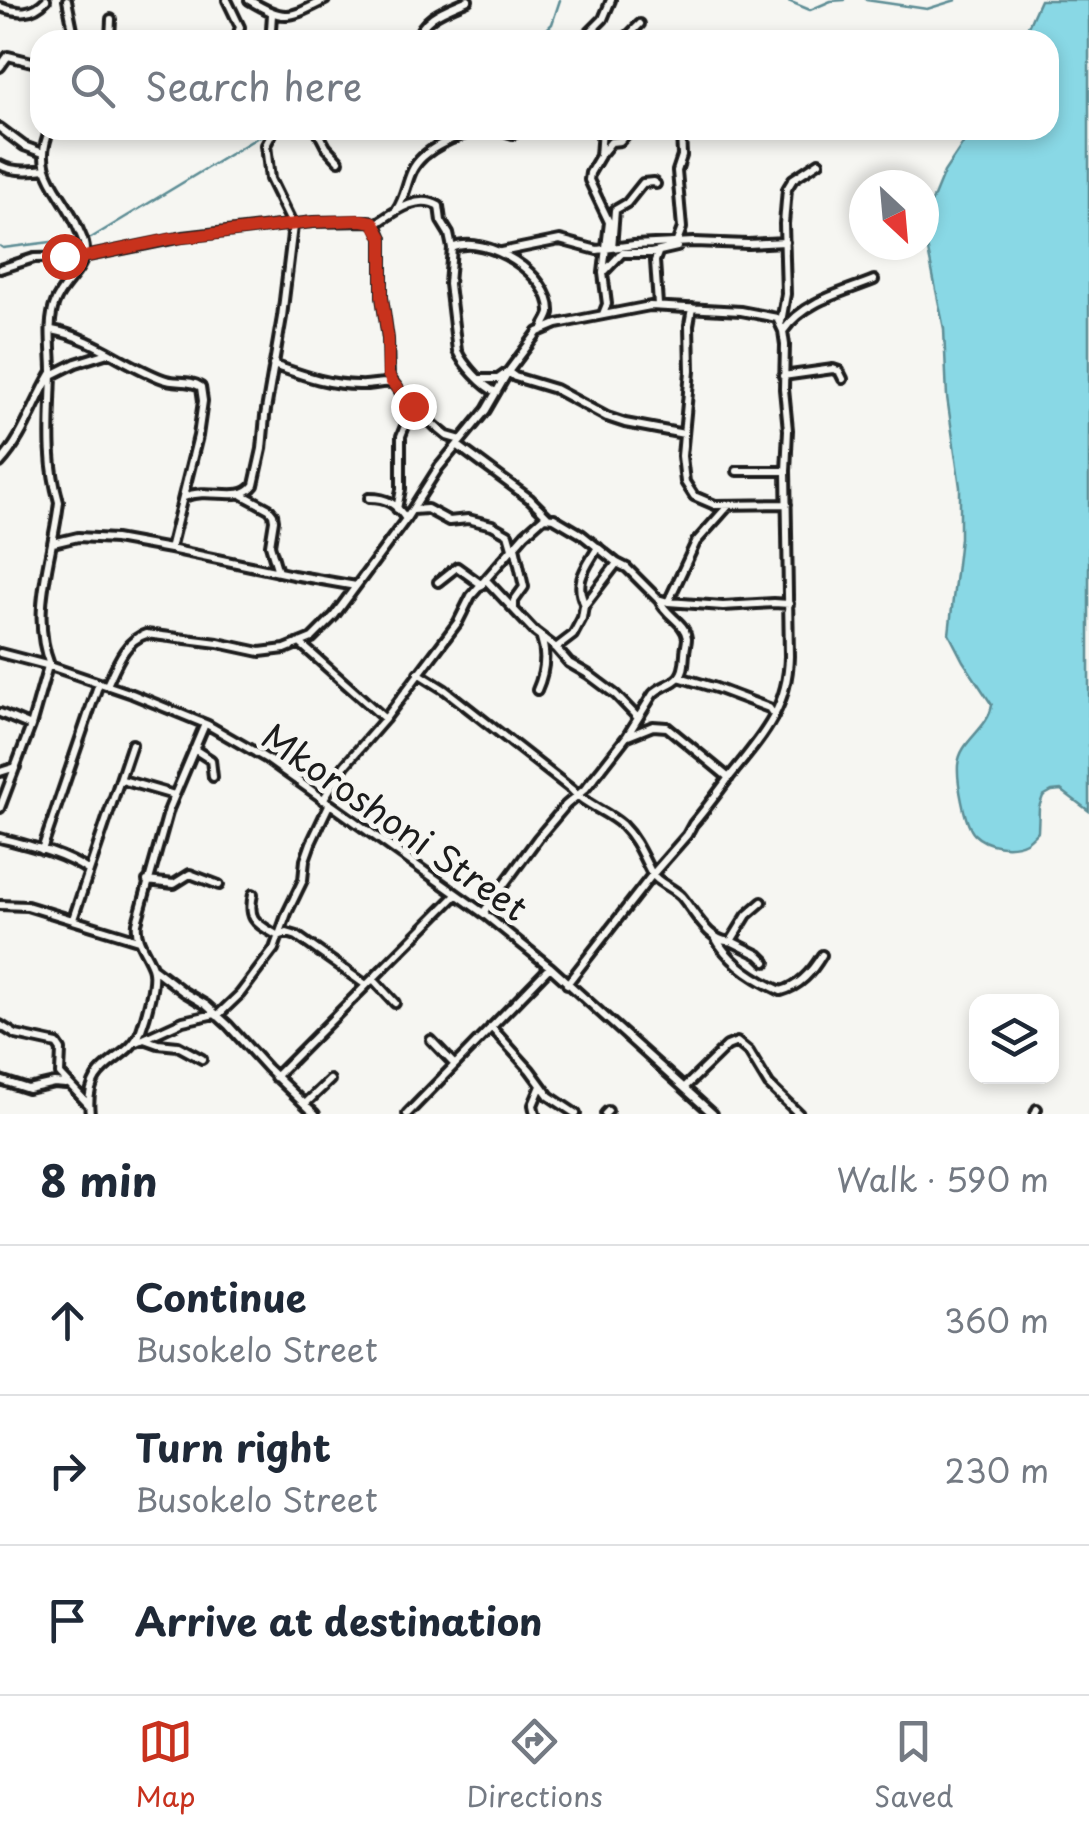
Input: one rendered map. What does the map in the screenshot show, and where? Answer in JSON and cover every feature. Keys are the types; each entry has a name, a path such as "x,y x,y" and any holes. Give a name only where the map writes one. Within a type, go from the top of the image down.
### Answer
{"street":[{"path":"0,7 30,12 46,0"},
{"path":"67,0 73,30"},
{"path":"227,0 239,30"},
{"path":"249,0 272,14 296,14 325,0"},
{"path":"421,30 448,8 468,0"},
{"path":"592,30 602,19 610,0"},
{"path":"271,30 272,14"},
{"path":"110,19 110,30"},
{"path":"634,30 640,24"},
{"path":"0,68 10,56 30,61"},
{"path":"0,128 24,146 43,153"},
{"path":"0,808 49,666 40,617 60,502 49,446 52,330 55,304 84,257 85,242 74,216 46,169 43,153 47,140"},
{"path":"243,495 254,485 262,449 293,226 270,178 269,140"},
{"path":"322,140 338,161"},
{"path":"396,210 418,162 454,140"},
{"path":"600,156 601,140"},
{"path":"611,224 589,180 600,156 612,142 621,140"},
{"path":"676,244 682,228 678,170 681,140"},
{"path":"567,984 760,740 775,716 789,674 788,430 782,327 786,294 784,224 789,182 818,162"},
{"path":"0,165 29,171 46,169"},
{"path":"603,314 607,304 603,273 617,208 627,203 643,184 656,184"},
{"path":"376,224 396,210 436,202 452,248 450,284 456,346 462,360 488,389 496,392"},
{"path":"0,269 34,258 84,257 170,239 313,222 362,220 376,224"},
{"path":"376,224 382,238 382,297 388,374 392,382 447,436 548,517"},
{"path":"501,252 560,240 592,250 689,242 785,242"},
{"path":"603,273 622,253 658,252 689,242"},
{"path":"42,850 66,775 103,684 130,643 146,634 260,652 301,644 324,628 544,326 550,312 544,294 527,270 501,252 472,244 452,248"},
{"path":"658,252 658,306"},
{"path":"782,327 811,306 874,280"},
{"path":"606,297 622,310"},
{"path":"538,332 603,314 658,306 768,315 777,318 782,327"},
{"path":"692,308 682,471 689,491 705,502 787,504"},
{"path":"52,330 166,380 201,386 204,401 170,549"},
{"path":"0,463 20,436 52,374 110,353"},
{"path":"274,365 306,378 341,384 371,386 392,382"},
{"path":"784,376 833,369 843,379"},
{"path":"480,379 498,379 508,372"},
{"path":"508,372 515,378 555,389 615,420 684,434"},
{"path":"397,509 401,436 413,406"},
{"path":"737,471 786,471"},
{"path":"184,496 206,492 243,495 269,508 274,520 270,544 278,572"},
{"path":"369,498 392,501 408,516"},
{"path":"668,602 696,542 729,505"},
{"path":"408,516 416,508 424,508 449,521 468,519 508,534 525,534"},
{"path":"132,1044 183,1021 216,1015 233,1002 261,969 274,949 303,880 304,860 345,765 458,622 471,596 540,518 548,517 582,534 627,568 658,599 666,613 682,624 686,634 685,664 679,677 658,688 596,777 523,857 483,913"},
{"path":"508,534 524,587 514,600 514,610"},
{"path":"53,543 92,537 356,586"},
{"path":"585,605 579,583 598,547"},
{"path":"556,648 572,634 585,605 617,563"},
{"path":"438,582 457,567 484,582 569,663 596,679 637,718"},
{"path":"658,599 723,606 790,604"},
{"path":"537,690 544,672 540,636"},
{"path":"301,644 384,719"},
{"name":"Mkoroshoni Street","path":"0,652 103,684 205,724 266,759 483,913 550,967 713,1114"},
{"path":"418,673 445,690 576,796 626,829 645,856 652,875 678,894 746,973 780,991 801,982 822,955"},
{"path":"679,677 767,707 775,716"},
{"path":"0,713 31,726"},
{"path":"90,1110 94,1084 101,1070 139,1037 144,1021 154,978 138,940 136,923 174,795 205,724"},
{"path":"627,736 653,726 667,727 729,778"},
{"path":"74,920 132,744"},
{"path":"194,750 211,760 212,777"},
{"path":"9,785 0,775 16,767"},
{"path":"122,780 174,795"},
{"path":"0,838 42,850 89,871"},
{"path":"148,881 174,884 190,874 219,884"},
{"path":"253,894 252,917 278,936"},
{"path":"276,1077 456,895"},
{"path":"715,936 726,942 731,940 762,902"},
{"path":"0,905 28,906 138,940"},
{"path":"278,936 288,932 296,936 366,985"},
{"path":"731,940 759,954 766,962"},
{"path":"410,1113 550,967"},
{"path":"153,968 216,1015 314,1114"},
{"path":"373,979 394,1003"},
{"path":"0,1024 16,1035 57,1044 61,1050 60,1074 90,1110"},
{"path":"491,1027 554,1101 576,1114"},
{"path":"144,1039 178,1046 202,1058"},
{"path":"431,1040 454,1064"},
{"path":"684,1087 735,1041 744,1046 769,1086 799,1114"},
{"path":"0,1080 28,1089 59,1082 74,1088"},
{"path":"305,1104 330,1080"},
{"path":"536,1114 532,1105 541,1086"}],"water":[{"path":"1040,0 1089,0 1089,811 1061,790 1052,791 1043,796 1039,807 1038,831 1026,842 1006,846 992,844 974,834 960,791 960,756 992,705 949,634 960,538 960,487 947,397 944,329 930,260 939,260 939,184 965,140 1059,140 1059,30 1026,30"}],"waterway":[{"path":"546,30 560,0"},
{"path":"786,0 810,10 845,0"},
{"path":"866,0 927,9 956,0"},
{"path":"91,238 253,140"},
{"path":"0,246 75,239"}],"route":[{"path":"64,256 107,254 170,239 313,222 373,222 382,238 384,255 382,297 388,374 413,406"}]}
